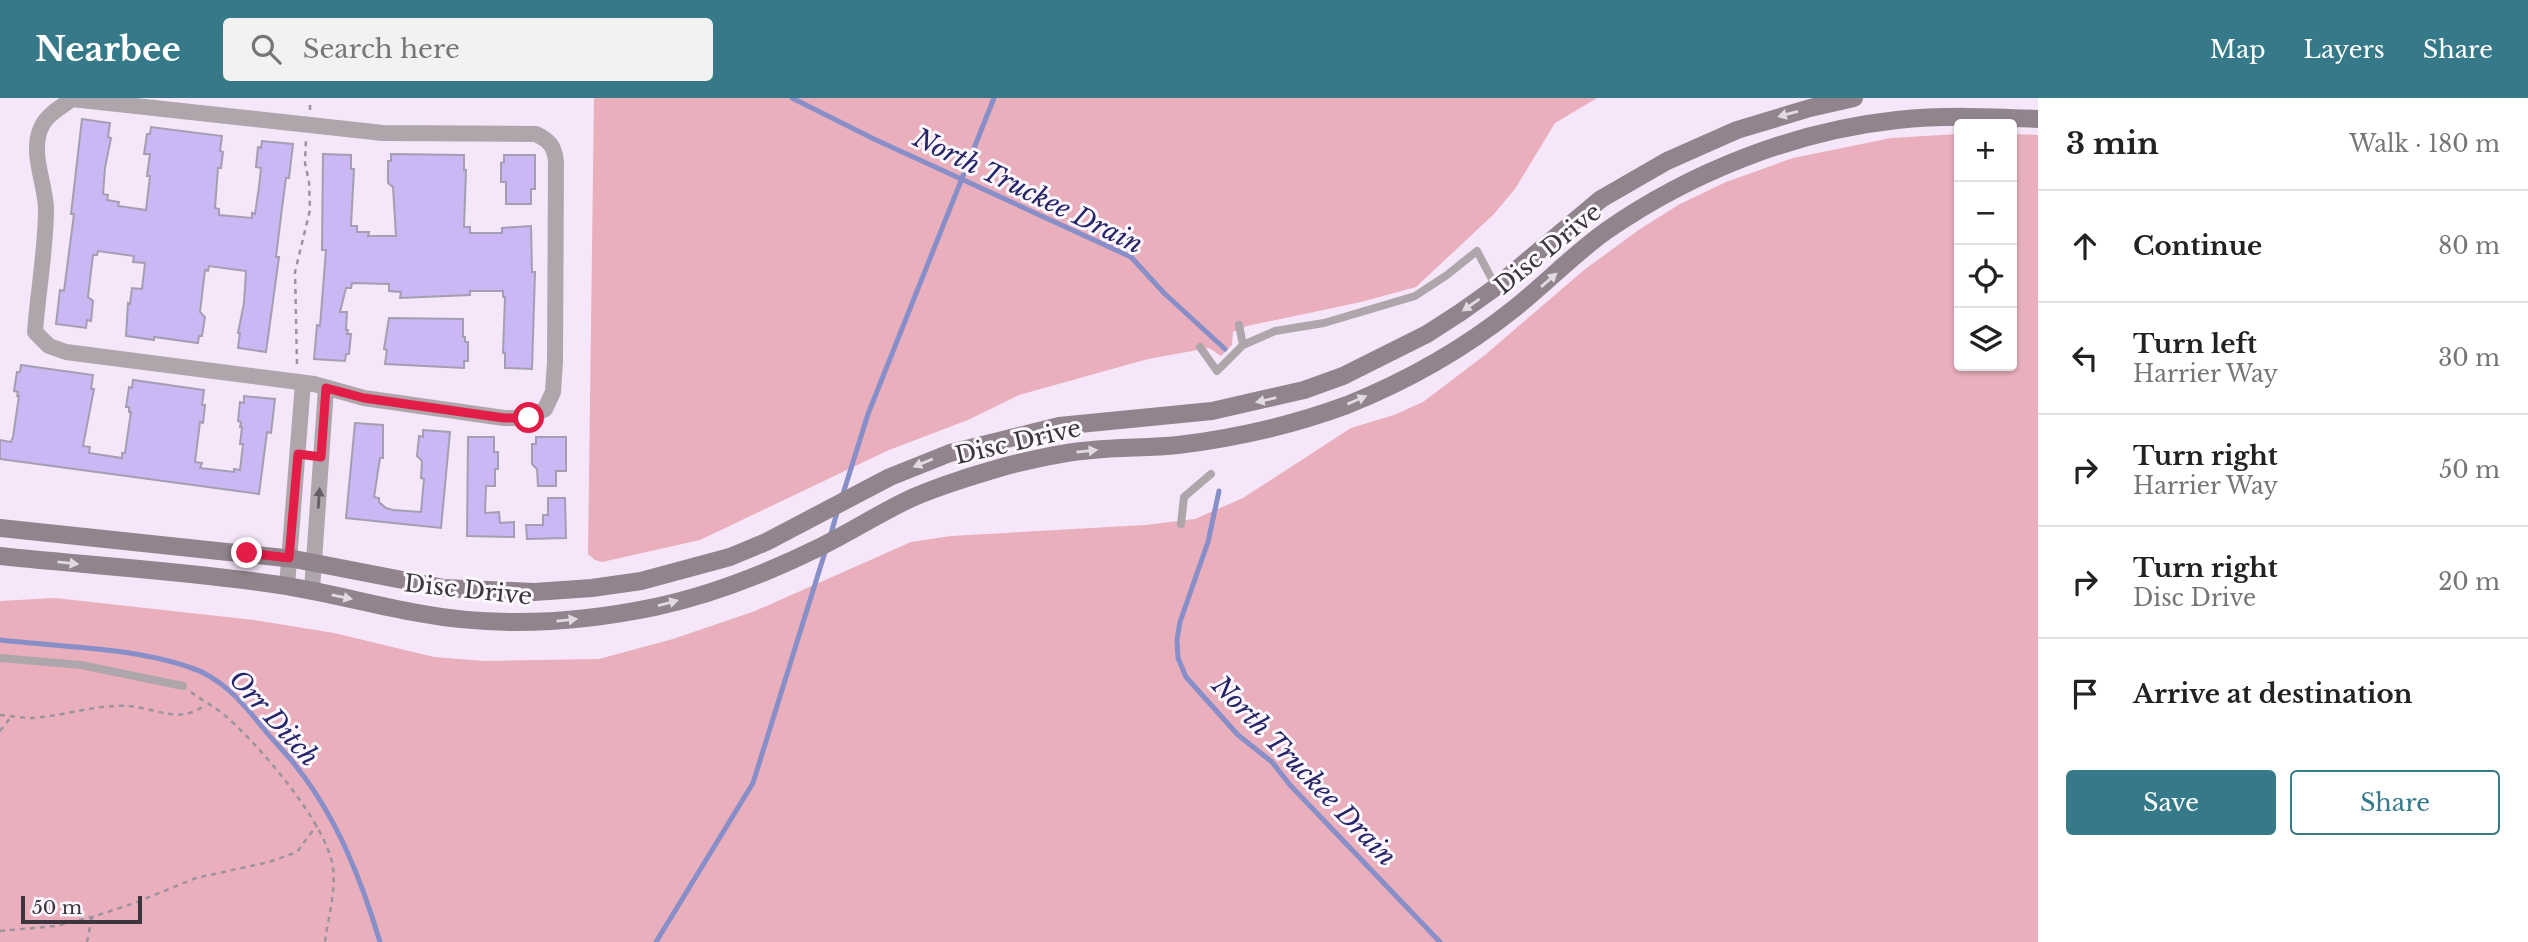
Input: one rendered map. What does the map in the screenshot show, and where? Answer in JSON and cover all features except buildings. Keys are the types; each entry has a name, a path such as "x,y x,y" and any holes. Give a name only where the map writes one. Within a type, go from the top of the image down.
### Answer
{"main road":[{"name":"Disc Drive","path":"0,528 289,558 402,582 491,592 592,588 641,581 730,557 766,542 890,477 962,449 1059,426 1212,411 1304,390 1343,376 1427,334 1496,287 1601,199 1667,161 1737,130 1854,98"},
{"name":"Disc Drive","path":"0,556 288,586 421,614 503,622 548,622 659,606 759,574 819,547 915,497 954,481 1052,455 1177,445 1261,430 1348,404 1390,386 1455,350 1513,310 1601,234 1628,216 1691,181 1769,149 1857,125 1900,119 2038,119"}],"street":[{"path":"72,99 109,100 383,133 536,134 546,138 554,147 555,258 553,392 545,409 529,418 504,418 364,398 300,382 66,352 49,346 35,332 45,225 44,183 38,158 39,134 49,115 72,99"},
{"path":"288,586 298,454 300,382"},
{"path":"312,590 326,388"}],"lane":[{"path":"1200,347 1217,371 1243,345 1275,331 1324,323 1415,296 1477,251 1496,287"},
{"path":"1240,325 1243,345"},
{"path":"298,454 321,457"},
{"path":"1181,524 1184,497 1211,474"},
{"path":"0,658 81,665 183,685"}],"path":[{"path":"300,382 295,272 310,210 305,163 306,135"},
{"path":"183,685 206,704 220,711 270,761 317,825 328,846 333,868 333,893 325,942"},
{"path":"0,715 31,718 101,707 130,706 188,715 206,704"},
{"path":"0,731 12,716"},
{"path":"0,931 55,926 92,917 132,905 196,878 269,862 297,852 317,825"},
{"path":"87,942 92,917"}],"shaded area":[{"path":"594,98 1597,98 1555,123 1515,189 1494,214 1416,287 1361,302 1247,326 1233,332 1232,345 1221,356 1209,348 1148,359 1019,395 968,420 889,450 700,540 602,562 588,554"},
{"path":"1954,134 1954,371 2017,371 2017,134 2038,135 2038,942 0,942 0,601 55,598 254,620 334,633 434,657 484,661 599,659 673,639 755,611 911,542 951,536 1145,525 1195,519 1243,498 1351,428 1394,415 1423,402 1485,355 1584,270 1680,204 1726,182 1793,158 1891,138"}],"waterway":[{"name":"North Truckee Drain","path":"792,98 874,139 1131,257 1164,293 1225,349"},
{"path":"842,497 868,414 994,98"},
{"name":"North Truckee Drain","path":"1219,491 1208,542 1180,622 1178,658 1186,677 1238,735 1272,762 1290,785 1440,942"},
{"path":"830,537 838,509"},
{"path":"656,942 753,783 826,549"},
{"name":"Orr Ditch","path":"0,640 143,655 189,667 213,678 242,703 313,789 357,874 380,942"}],"route":[{"path":"247,553 289,558 298,454 321,457 326,388 364,398 504,418 529,418"}]}
